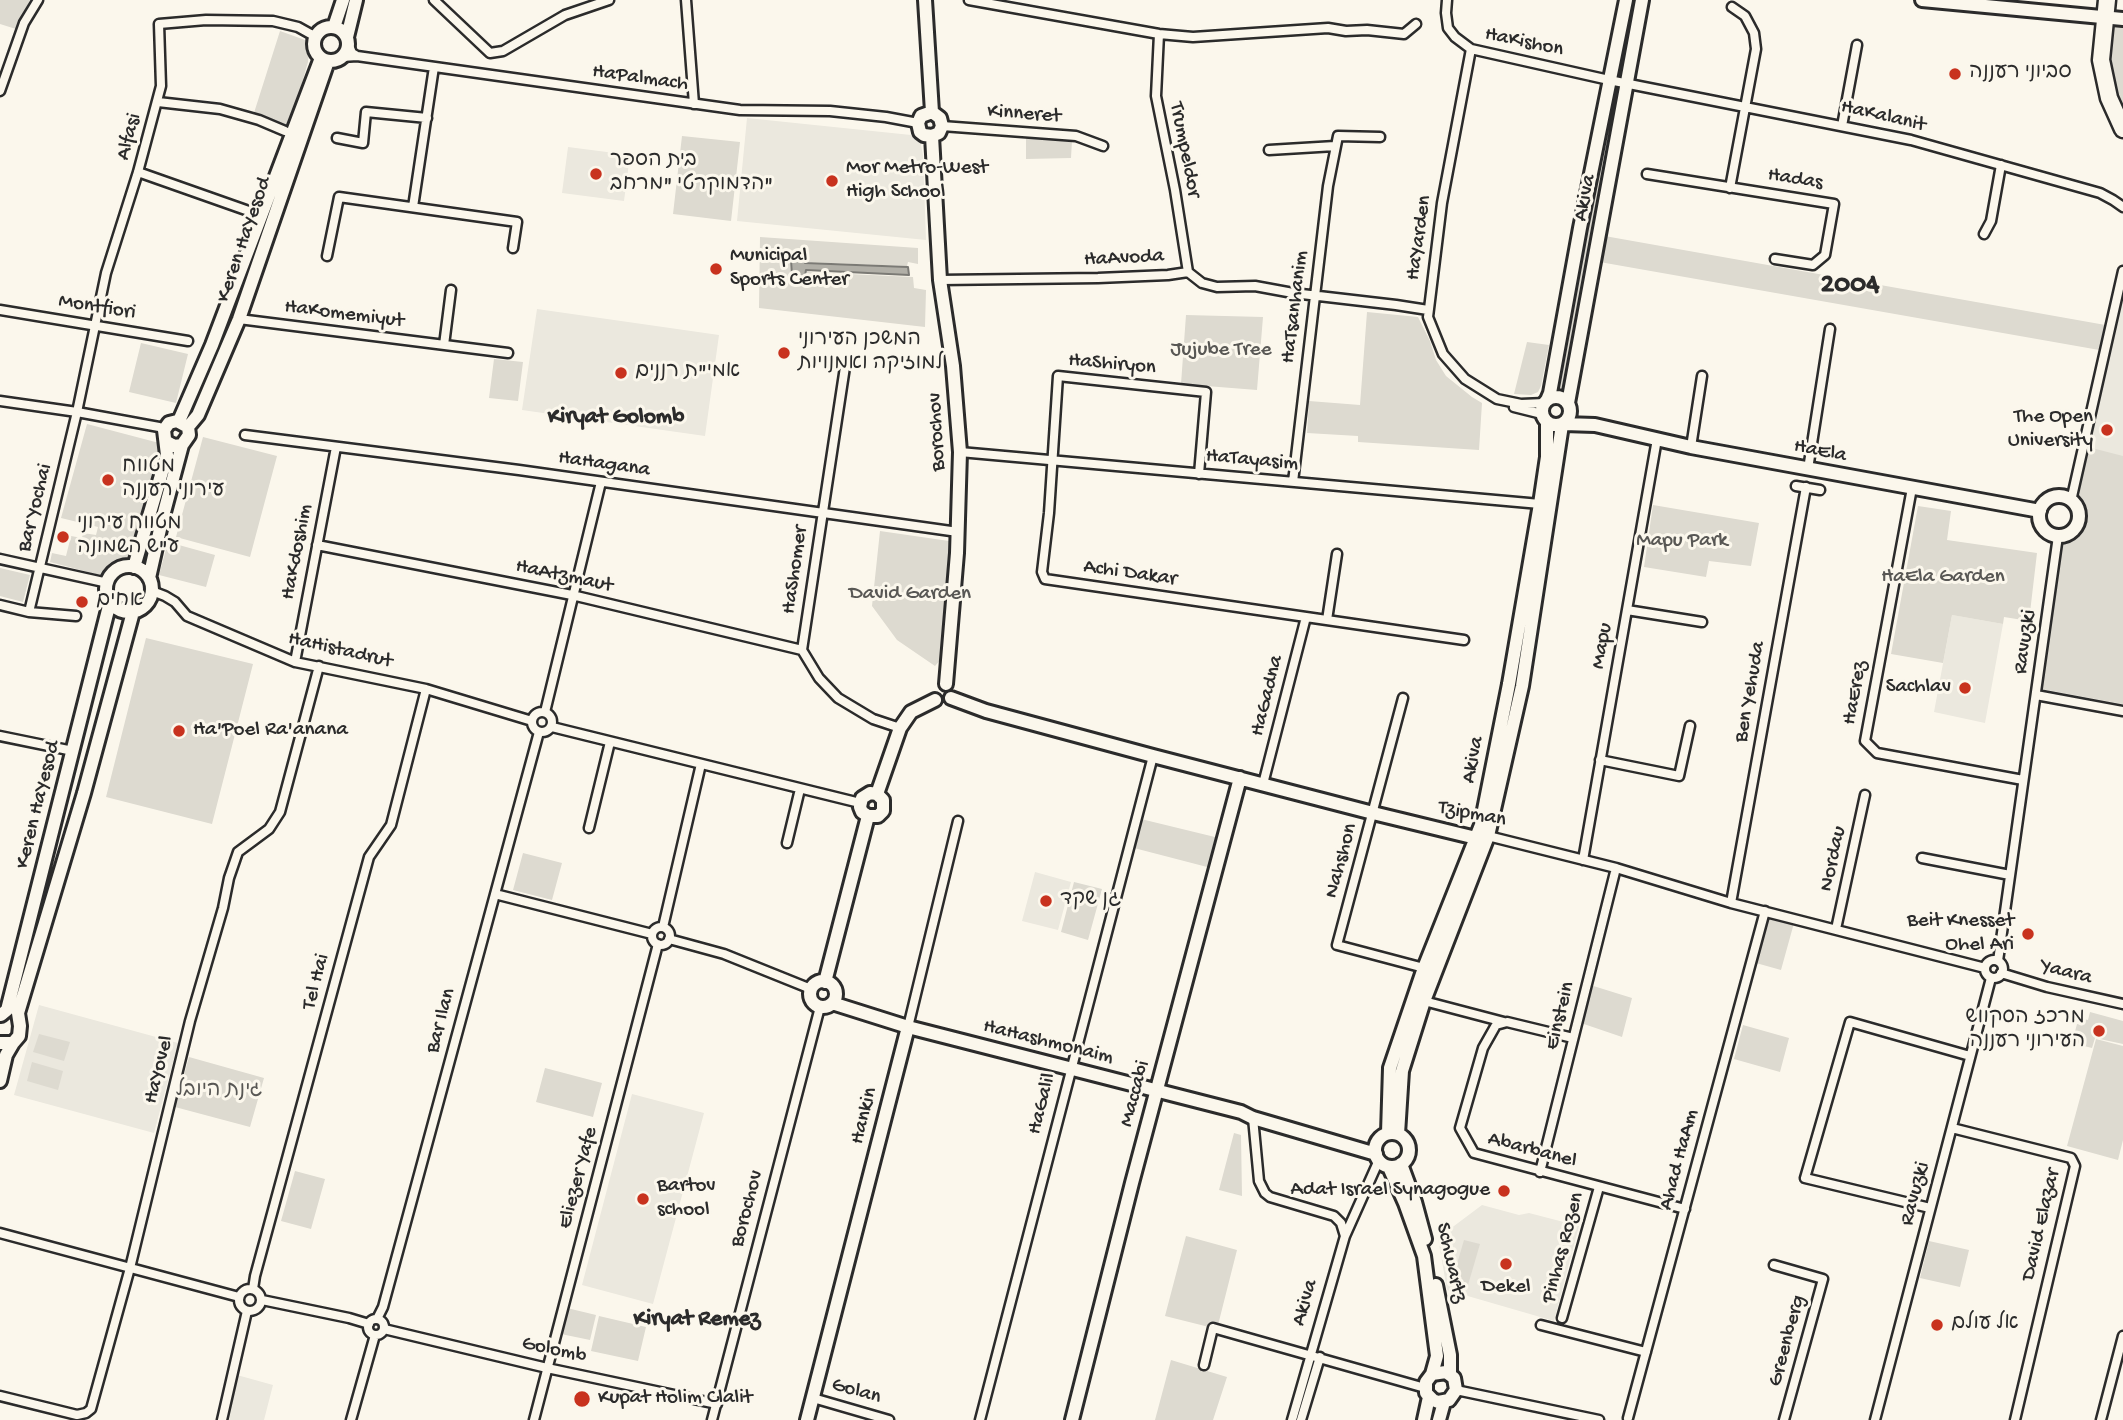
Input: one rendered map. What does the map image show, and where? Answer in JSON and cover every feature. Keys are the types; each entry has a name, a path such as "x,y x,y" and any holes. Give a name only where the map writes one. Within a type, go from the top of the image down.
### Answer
{"highway":[{"path":"2107,0 2101,46 2103,74 2109,98 2123,129"}],"street":[{"path":"0,90 24,23 38,0"},
{"path":"334,27 343,0"},
{"path":"356,0 347,40 347,48 342,57 324,59 314,46 316,37 323,29 334,27 339,29 347,40 352,53 357,56"},
{"path":"434,0 490,53 503,51 565,15 609,0"},
{"path":"686,0 694,104"},
{"path":"925,0 932,112 940,118 942,126 939,133 932,136 920,132 918,123 921,116 932,112"},
{"path":"969,0 1159,34 1193,37 1328,28 1404,34 1416,24"},
{"name":"HaKishon","path":"1447,0 1448,28 1471,49 1628,83"},
{"name":"Akiva","path":"1393,1134 1390,1068 1424,968 1482,837 1547,457 1545,410 1626,0"},
{"name":"Akiva","path":"1569,405 1642,0"},
{"path":"1922,0 2123,19"},
{"path":"1730,188 1756,49 1754,33 1745,16 1732,7"},
{"name":"Alfasi","path":"77,412 106,274 158,102 161,86 159,24 206,20 273,21 298,27 316,37"},
{"name":"Trumpeldor","path":"1159,34 1156,96 1188,272"},
{"path":"1842,125 1857,45"},
{"name":"HaYarden","path":"1471,49 1442,202 1428,317 1443,354 1465,379 1513,407 1545,410"},
{"name":"HaPalmach","path":"342,57 357,56 740,110 830,111 918,123"},
{"name":"Keren HaYesod","path":"183,424 260,215 324,59"},
{"name":"Keren HaYesod","path":"183,424 198,415 239,319 324,59"},
{"path":"413,207 434,67"},
{"name":"HaKalanit","path":"1628,83 1911,141 2099,193 2123,207"},
{"path":"158,102 220,109 285,131"},
{"path":"337,138 363,143 366,111 427,118"},
{"name":"Kinneret","path":"942,126 1076,136 1103,146"},
{"name":"Borochov","path":"932,136 940,280 953,366 960,453 958,532 946,684"},
{"path":"1269,150 1335,146 1338,136 1380,137"},
{"name":"HaTsanhanim","path":"1293,482 1314,296 1335,146"},
{"path":"1984,234 1991,221 2001,165"},
{"path":"138,172 260,215"},
{"name":"Hadas","path":"1647,174 1834,204 1825,255 1813,265 1775,259"},
{"path":"327,256 339,197 517,222 513,248"},
{"path":"2071,501 2123,271"},
{"name":"HaAvoda","path":"940,280 1098,278 1188,272 1202,283 1217,288 1255,286 1428,310"},
{"path":"444,345 451,290"},
{"name":"Montfiori","path":"0,310 188,341"},
{"name":"HaKomemiyut","path":"239,319 508,353"},
{"path":"1808,469 1830,329"},
{"name":"HaShomer","path":"802,650 845,367"},
{"name":"HaShiryon","path":"1052,460 1058,376 1206,392 1199,474"},
{"path":"1691,447 1702,376"},
{"path":"1555,397 1560,397 1569,405 1570,417 1563,425 1555,426 1545,410 1555,397"},
{"path":"0,401 159,427 174,446 182,445"},
{"name":"HaEla","path":"1569,405 1595,425"},
{"name":"Bar Yochai","path":"29,612 77,412"},
{"path":"134,567 167,455 165,436 169,423 183,424 190,435 182,445 163,516 151,585 145,606 133,612 120,610 107,596 107,583 115,572 127,567 134,567 145,573 151,585"},
{"name":"Akiva","path":"1393,1134 1402,1071 1482,837 1522,686 1563,425"},
{"name":"HaEla","path":"1563,425 1595,425 1691,447 2040,511"},
{"name":"HaHagana","path":"245,435 958,532"},
{"name":"Mapu","path":"1583,860 1657,439"},
{"name":"HaKdoshim","path":"295,662 335,447"},
{"name":"HaTayasim","path":"960,453 1540,504"},
{"name":"Achi Dakar","path":"1052,460 1042,572 1045,579 1464,640"},
{"path":"545,712 601,482"},
{"path":"1796,486 1820,490"},
{"name":"Ben Yehuda","path":"1731,903 1806,487"},
{"name":"HaErez","path":"1912,488 1865,741 1877,753 2024,780"},
{"path":"2053,497 2065,497 2071,501 2079,513 2076,527 2065,536 2058,536 2041,526 2040,511 2043,505 2053,497"},
{"name":"Ravuzki","path":"1998,961 2058,536"},
{"name":"HaAtzmaut","path":"317,545 572,595 802,650"},
{"path":"1328,620 1337,554"},
{"path":"0,559 107,583"},
{"name":"HaHistadrut","path":"151,585 176,602 187,616 295,662 426,689 532,721"},
{"name":"Keren HaYesod","path":"1,1016 7,1010 110,602"},
{"path":"0,605 29,612 76,616"},
{"path":"1627,610 1702,622"},
{"name":"Keren HaYesod","path":"6,1043 17,1040 20,1031 18,1013 84,793 133,612"},
{"name":"HaGadna","path":"1263,784 1306,617"},
{"path":"802,650 819,678 838,698 873,719 900,728"},
{"name":"HaYovel","path":"0,1396 77,1415 91,1409 130,1268 187,1034 229,878 238,852 269,829 280,812 319,666"},
{"path":"941,684 946,684 952,690 951,698 943,703 935,699 933,691 941,684"},
{"name":"Tel Hai","path":"253,1289 369,857 391,825 426,689"},
{"path":"2036,695 2123,711"},
{"name":"Tzipman","path":"951,698 986,711 1153,756 1373,813 1616,868 1731,903 1985,968"},
{"name":"Nahshon","path":"1403,698 1337,945 1424,968"},
{"path":"877,794 900,728 911,712 935,699"},
{"path":"545,712 551,716 552,727 546,732 539,732 533,727 532,721 538,713 545,712"},
{"path":"1600,760 1679,776 1690,726"},
{"path":"552,727 860,803"},
{"name":"Bar Ilan","path":"373,1321 383,1307 539,732"},
{"path":"0,736 73,751"},
{"path":"589,828 610,742"},
{"name":"HaGalil","path":"980,1420 1153,756"},
{"path":"663,927 701,764"},
{"name":"Maccabi","path":"1072,1420 1240,778"},
{"path":"787,843 800,789"},
{"path":"877,794 883,800 883,811 878,816 868,816 862,812 860,803 865,795 877,794"},
{"name":"Nordau","path":"1836,929 1865,795"},
{"path":"825,982 868,816"},
{"name":"Hankin","path":"807,1420 958,821"},
{"path":"1922,858 2010,875"},
{"name":"Einstein","path":"1540,1172 1616,868"},
{"path":"495,894 652,934"},
{"name":"Ahad HaAm","path":"1627,1419 1765,912"},
{"path":"657,927 663,927 668,930 669,939 666,943 658,944 652,939 652,934 657,927"},
{"path":"669,939 724,954 811,989"},
{"name":"Eliezer Yafe","path":"534,1420 658,944"},
{"path":"1991,961 1998,961 2002,968 2001,973 1991,978 1986,974 1985,968 1991,961"},
{"name":"Yaara","path":"2001,973 2047,987 2123,1004"},
{"name":"Ravuzki","path":"1875,1420 1991,978"},
{"path":"825,982 835,991 826,1005 812,1002 811,989 817,983 825,982"},
{"path":"1424,1001 1573,1038"},
{"name":"Borochov","path":"712,1420 826,1005"},
{"name":"HaHashmonaim","path":"826,1005 1241,1112 1386,1161"},
{"path":"1,1016 11,1016 18,1022"},
{"name":"Abarbanel","path":"1507,1022 1496,1025 1483,1048 1460,1128 1474,1153 1685,1209"},
{"path":"1930,1208 1805,1178 1850,1022 1970,1056"},
{"path":"0,1081 6,1043"},
{"path":"1253,1118 1259,1181 1265,1193 1270,1197 1334,1216 1341,1223 1345,1236"},
{"name":"David Elazar","path":"1952,1128 2071,1158 2076,1166 2015,1420"},
{"path":"1393,1134 1404,1137 1409,1148 1406,1160 1386,1161 1377,1141 1393,1134"},
{"name":"Akiva","path":"1301,1420 1345,1236 1386,1161"},
{"name":"Schwartz","path":"1386,1161 1424,1256 1437,1356 1432,1374"},
{"name":"Schwartz","path":"1386,1161 1419,1215 1450,1355 1450,1374"},
{"name":"Pinhas Rozen","path":"1562,1318 1599,1187"},
{"path":"0,1233 239,1297"},
{"name":"Greenberg","path":"1774,1265 1823,1279 1784,1420"},
{"path":"253,1289 260,1294 262,1300 258,1308 247,1311 241,1307 239,1297 246,1290 253,1289"},
{"path":"262,1300 382,1322 384,1329 379,1335 375,1335"},
{"path":"222,1420 247,1311"},
{"path":"373,1321 369,1329 375,1335"},
{"name":"Pinhas Rozen","path":"1541,1325 1646,1352"},
{"path":"1204,1365 1213,1328 1315,1356 1427,1392 1433,1400 1449,1400 1456,1390 1456,1384 1450,1374 1441,1371 1428,1377 1427,1392 1424,1420"},
{"name":"Golomb","path":"384,1329 547,1368 717,1404"},
{"path":"351,1420 375,1335"},
{"path":"2101,1420 2123,1336"},
{"name":"Akiva","path":"1292,1420 1315,1356"},
{"path":"1456,1390 1599,1420"},
{"name":"Golan","path":"813,1398 889,1420"},
{"path":"1439,1420 1444,1402"}],"shaded area":[{"name":"Mor Metro-West High School","path":"747,118 911,135 920,140 926,240 737,221"},
{"name":"בית הספר הדמוקרטי \"מרחב\"","path":"568,147 630,155 624,201 562,193"},
{"path":"791,260 804,260 805,263 908,267 909,275 806,270 805,276 792,276"},
{"name":"The Open University","path":"2123,283 2123,705 2040,690 2060,538 2070,535 2082,516 2075,499"},
{"name":"אמי\"ת רננים","path":"537,309 719,335 705,436 522,410"},
{"name":"Sachlav","path":"1952,615 2003,624 1985,723 1934,712"},
{"name":"גן שקד","path":"1035,872 1071,882 1058,930 1022,921"},
{"path":"39,1005 178,1043 154,1133 14,1095"},
{"name":"Bartov school","path":"632,1094 704,1113 653,1304 582,1285"},
{"name":"Dekel","path":"1482,1205 1519,1215 1529,1213 1579,1226 1554,1321 1447,1290 1438,1238"},
{"path":"237,1375 273,1385 264,1420 226,1420"}],"green space":[{"path":"0,0 30,0 16,29 0,24"},
{"path":"2108,24 2123,26 2123,115 2115,96 2106,49"},
{"path":"280,31 305,40 309,50 289,128 253,116"},
{"path":"320,63 237,317 191,420 185,415"},
{"path":"1611,85 1622,87 1567,392 1553,390"},
{"path":"682,136 740,142 731,221 673,214"},
{"path":"1026,137 1072,140 1071,158 1026,159"},
{"path":"1599,235 2111,326 2105,351 1594,261"},
{"path":"760,237 918,248 918,264 908,262 907,266 806,262 806,259 790,258 791,276 807,277 807,272 913,277 914,288 926,290 925,327 759,308"},
{"path":"1367,312 1418,317 1436,360 1446,376 1482,403 1479,450 1358,442 1358,436 1307,433 1309,401 1360,405"},
{"name":"Jujube Tree","path":"1186,315 1263,317 1257,390 1181,384"},
{"path":"1527,342 1549,345 1541,386 1538,392 1531,395 1514,394"},
{"path":"141,343 188,354 176,403 129,392"},
{"path":"494,359 523,362 518,401 489,398"},
{"name":"מטווח עירוני רעננה","path":"87,424 163,444 164,454 131,563 115,568 107,577 50,562 52,553 66,556 71,536 82,538 83,533 96,535 98,527 61,518"},
{"path":"203,437 277,456 250,557 176,537"},
{"name":"The Open University","path":"2088,447 2123,456 2123,704 2042,689 2063,543 2074,536 2081,525 2086,508 2079,496"},
{"name":"Mapu Park","path":"1653,505 1759,523 1751,566 1709,561 1706,577 1644,567"},
{"name":"HaEla Garden","path":"1918,506 1951,511 1947,540 2037,553 2029,621 2004,617 2003,624 1952,615 1943,663 1891,654"},
{"name":"David Garden","path":"880,531 949,541 942,658 935,666 897,640 872,606"},
{"path":"168,542 215,555 206,587 159,575"},
{"path":"0,568 30,575 23,602 0,596"},
{"name":"Ha'Poel Ra'anana","path":"146,638 253,664 212,824 106,797"},
{"path":"1141,819 1219,838 1211,868 1134,848"},
{"path":"523,853 562,863 552,900 513,890"},
{"path":"1074,882 1102,889 1088,940 1061,932"},
{"path":"1768,916 1794,923 1781,970 1756,963"},
{"path":"1587,984 1632,998 1622,1037 1578,1022"},
{"name":"מרכז הסקווש העירוני רעננה","path":"2090,1012 2123,1021 2123,1044 2095,1038 2092,1048 2072,1043 2077,1024 2082,1025 2084,1019 2088,1020"},
{"path":"1743,1025 1789,1038 1780,1072 1734,1059"},
{"path":"39,1034 70,1042 64,1061 33,1052"},
{"path":"2096,1039 2123,1046 2123,1140 2118,1160 2067,1146"},
{"name":"גינת היובל","path":"189,1057 264,1078 250,1127 175,1107"},
{"path":"32,1062 63,1071 58,1090 27,1081"},
{"path":"545,1068 602,1083 593,1117 536,1102"},
{"path":"1234,1133 1241,1135 1242,1196 1219,1190"},
{"path":"295,1171 325,1179 311,1229 281,1221"},
{"path":"1186,1236 1237,1250 1217,1329 1165,1316"},
{"path":"1464,1240 1480,1244 1468,1285 1452,1281"},
{"path":"1929,1241 1969,1250 1960,1287 1920,1278"},
{"path":"567,1308 596,1315 590,1340 561,1334"},
{"path":"599,1316 646,1327 638,1361 591,1351"},
{"path":"1171,1360 1227,1377 1213,1420 1155,1420"}],"place":[{"name":"סביוני רעננה","path":"1955,74"},
{"name":"בית הספר הדמוקרטי \"מרחב\"","path":"596,174"},
{"name":"Mor Metro-West High School","path":"832,181"},
{"name":"Municipal Sports Center","path":"716,269"},
{"name":"המשכן העירוני למוזיקה ואמנויות","path":"784,353"},
{"name":"אמי\"ת רננים","path":"621,373"},
{"name":"The Open University","path":"2107,430"},
{"name":"מטווח עירוני רעננה","path":"108,480"},
{"name":"מטווח עירוני ע\"ש השמונה","path":"63,537"},
{"name":"אחים","path":"82,602"},
{"name":"Sachlav","path":"1965,688"},
{"name":"Ha'Poel Ra'anana","path":"179,731"},
{"name":"גן שקד","path":"1046,901"},
{"name":"Beit Knesset Ohel Ari","path":"2028,934"},
{"name":"מרכז הסקווש העירוני רעננה","path":"2099,1031"},
{"name":"Adat Israel Synagogue","path":"1504,1191"},
{"name":"Bartov school","path":"643,1199"},
{"name":"Dekel","path":"1506,1264"},
{"name":"אל עולם","path":"1937,1325"},
{"name":"Kupat Holim Clalit","path":"582,1399"}],"district":[{"name":"2004","path":"1850,287"},
{"name":"Kiryat Golomb","path":"616,418"},
{"name":"Kiryat Remez","path":"697,1320"}]}
